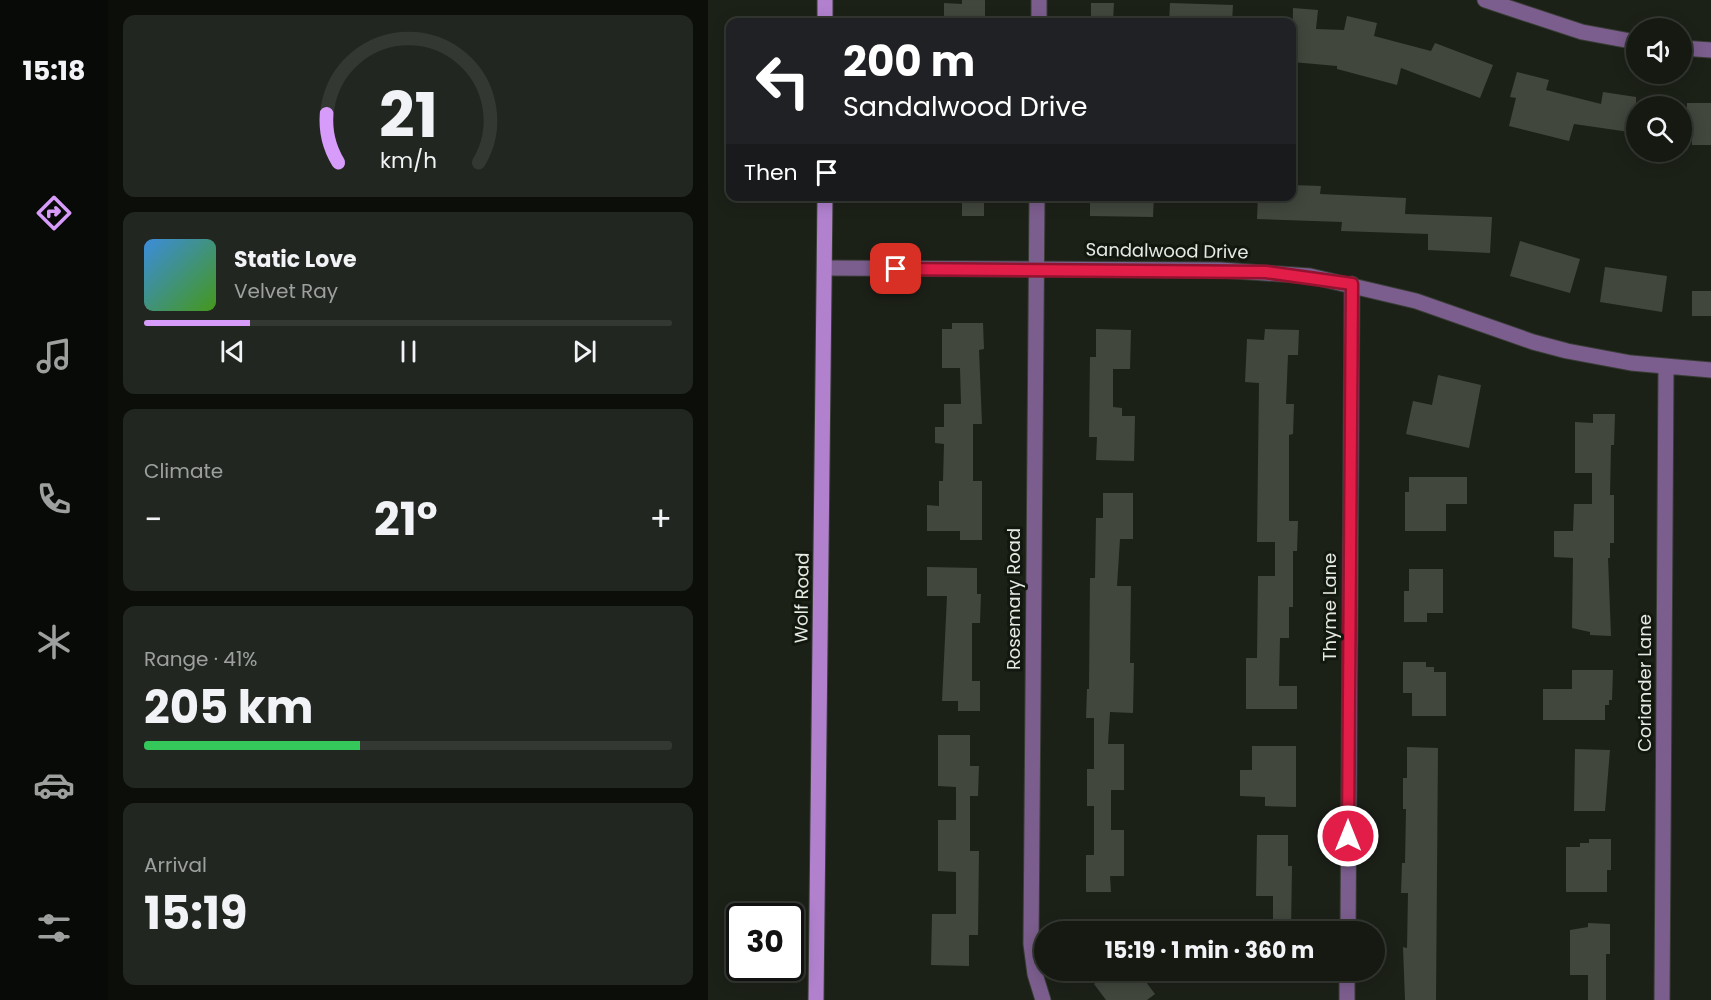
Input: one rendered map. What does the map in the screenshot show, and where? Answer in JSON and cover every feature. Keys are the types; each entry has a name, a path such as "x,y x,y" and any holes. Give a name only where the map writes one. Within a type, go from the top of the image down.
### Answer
{"main road":[{"path":"825,0 825,18"},
{"name":"Wolf Road","path":"816,1000 825,201"}],"street":[{"path":"1039,0 1039,18"},
{"path":"1485,0 1582,32 1626,40"},
{"path":"1692,49 1711,50"},
{"name":"Rosemary Road","path":"1037,201 1031,944 1035,974 1043,1000"},
{"name":"Sandalwood Drive","path":"826,268 1266,272 1352,284 1416,300 1533,342 1603,358 1666,367 1711,370"},
{"name":"Thyme Lane","path":"1347,921 1352,284"},
{"name":"Coriander Lane","path":"1662,1000 1666,367"},
{"path":"1347,981 1347,1000"}],"building":[{"path":"962,0 985,0 985,18 944,18 944,3 962,4"},
{"path":"1091,3 1114,3 1113,18 1091,18"},
{"path":"1170,3 1233,5 1232,18 1169,18"},
{"path":"1293,8 1318,10 1316,29 1344,30 1347,16 1377,23 1374,36 1431,51 1435,43 1493,65 1480,98 1401,68 1397,85 1337,69 1337,66 1296,62 1296,18 1293,18"},
{"path":"1517,72 1549,80 1546,90 1601,104 1603,92 1629,96 1626,96 1626,132 1574,124 1569,141 1509,126 1516,98 1510,97"},
{"path":"1692,103 1711,103 1711,145 1692,145"},
{"path":"1296,185 1321,186 1320,194 1406,198 1405,214 1492,217 1490,253 1428,250 1428,234 1341,231 1342,222 1257,219 1258,201 1296,201"},
{"path":"962,201 984,201 984,216 962,216"},
{"path":"1090,201 1154,201 1153,217 1090,216"},
{"path":"1520,241 1580,259 1570,293 1510,276"},
{"path":"1605,267 1667,276 1662,312 1600,302"},
{"path":"1692,291 1711,291 1711,316 1692,316"},
{"path":"952,323 983,323 984,349 979,350 982,424 973,424 973,481 982,481 982,540 960,540 960,531 927,531 927,505 939,506 939,481 943,481 944,444 935,443 935,427 944,427 944,404 961,404 960,368 942,368 942,329 952,329"},
{"path":"1096,329 1131,330 1130,369 1113,369 1113,407 1122,408 1122,416 1135,416 1134,461 1096,460 1097,437 1089,437 1090,357 1096,357"},
{"path":"1265,329 1299,330 1298,355 1288,355 1286,404 1294,404 1293,434 1289,435 1289,521 1298,521 1297,551 1293,551 1293,607 1289,607 1289,638 1280,638 1279,686 1297,686 1297,709 1246,709 1246,658 1257,658 1258,576 1275,576 1275,542 1257,542 1259,383 1245,382 1247,339 1264,340"},
{"path":"1438,375 1481,385 1469,448 1406,434 1413,401 1432,405"},
{"path":"1593,414 1615,414 1614,445 1611,445 1610,495 1614,495 1614,543 1610,543 1610,558 1608,558 1611,636 1590,635 1590,632 1572,628 1573,558 1554,557 1554,531 1573,531 1574,504 1592,504 1592,473 1575,473 1575,422 1593,423"},
{"path":"1409,477 1467,477 1467,504 1446,504 1446,531 1405,531 1405,492 1409,492"},
{"path":"1103,493 1133,493 1133,539 1120,539 1117,586 1131,586 1130,663 1134,663 1133,713 1110,712 1108,744 1124,744 1124,790 1111,790 1111,830 1124,830 1124,876 1110,876 1111,892 1086,892 1086,855 1094,855 1094,806 1087,806 1087,769 1094,769 1094,718 1086,718 1087,689 1089,689 1090,578 1095,578 1096,518 1103,518"},
{"path":"927,567 977,568 977,594 981,594 980,623 972,623 972,681 980,681 980,711 958,711 958,701 942,701 947,596 927,596"},
{"path":"1409,569 1443,569 1443,613 1427,613 1427,622 1404,622 1404,591 1409,591"},
{"path":"1403,662 1426,662 1426,667 1434,667 1434,672 1446,672 1446,716 1412,716 1412,693 1403,693"},
{"path":"1572,670 1613,670 1612,700 1609,700 1609,705 1605,705 1605,720 1543,720 1543,689 1572,689"},
{"path":"938,735 970,735 970,766 979,766 978,796 970,796 970,851 979,851 978,935 969,935 969,966 931,965 932,914 956,914 956,872 938,871 938,820 956,820 956,787 938,786"},
{"path":"1252,746 1296,746 1296,807 1265,806 1265,797 1240,796 1240,770 1252,770"},
{"path":"1407,747 1438,748 1436,1000 1405,1000 1403,947 1407,948 1408,893 1401,893 1402,863 1405,863 1406,809 1403,809 1403,778 1407,778"},
{"path":"1575,749 1610,750 1605,811 1574,811"},
{"path":"1257,835 1288,835 1288,866 1292,866 1291,921 1273,921 1273,896 1256,896"},
{"path":"1589,839 1611,839 1611,870 1607,870 1607,892 1566,892 1566,847 1580,847 1580,843 1589,843"},
{"path":"1588,923 1610,924 1610,954 1606,954 1606,1000 1588,1000 1588,975 1570,975 1570,930 1588,927"},
{"path":"1098,981 1145,981 1155,994 1147,1000 1106,1000 1094,984"}],"route":[{"path":"896,269 1220,270 1310,276 1352,284 1348,836"}]}
